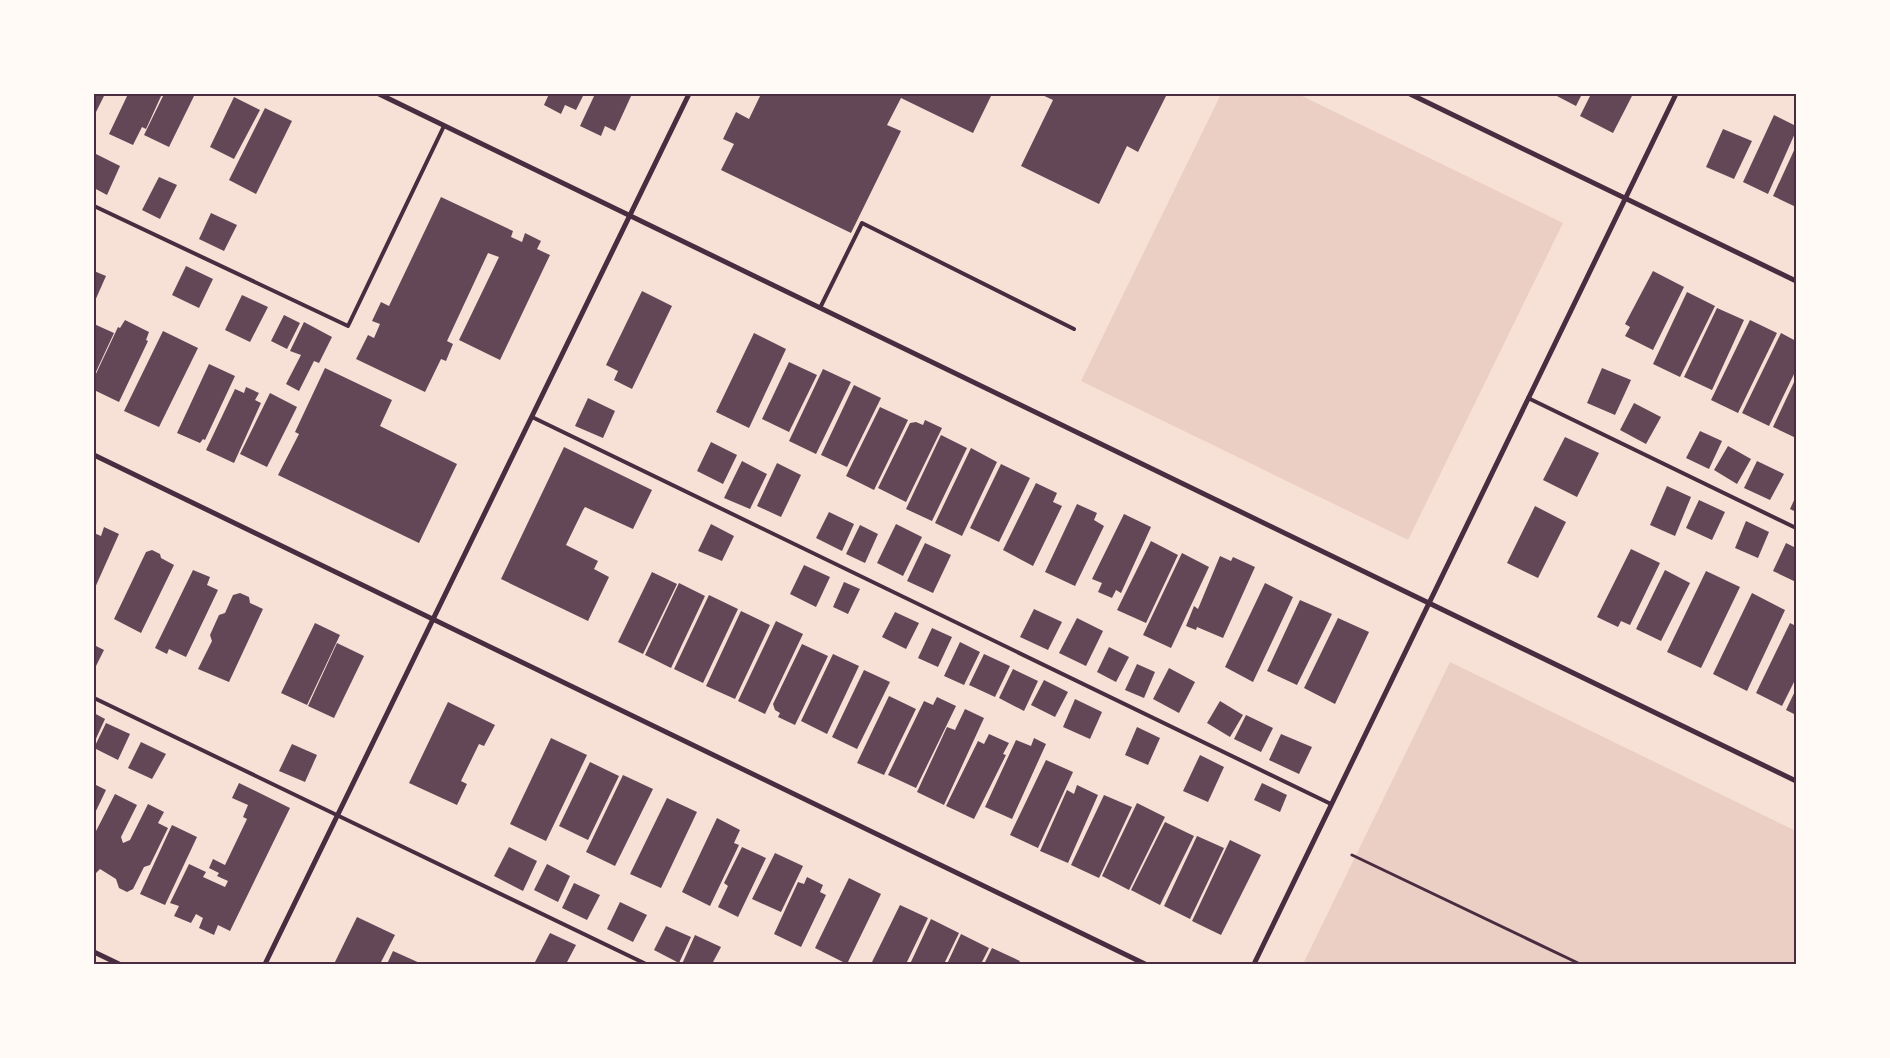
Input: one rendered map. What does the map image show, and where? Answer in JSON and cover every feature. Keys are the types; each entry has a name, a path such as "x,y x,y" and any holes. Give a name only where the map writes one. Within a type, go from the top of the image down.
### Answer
{"street":[{"path":"379,94 1796,781"},
{"path":"265,964 689,94"},
{"path":"1410,94 1796,281"},
{"path":"1254,964 1676,94"},
{"path":"94,455 433,621 1145,964"},
{"path":"94,952 119,964"}],"lane":[{"path":"94,206 348,326 444,126"},
{"path":"820,308 862,223 1074,329"},
{"path":"1528,398 1796,528"},
{"path":"532,417 1331,804"},
{"path":"94,698 646,964"}],"path":[{"path":"1352,855 1580,964"}],"shaded area":[{"path":"1221,94 1298,94 1563,223 1408,540 1081,381"},
{"path":"1450,662 1796,831 1796,964 1303,964"}],"building":[{"path":"94,94 105,94 94,116"},
{"path":"128,94 162,94 146,129 142,127 133,145 109,134"},
{"path":"164,94 195,94 169,147 144,135"},
{"path":"549,94 584,94 576,110 565,105 561,114 544,105"},
{"path":"595,94 632,94 615,131 605,126 601,136 580,126"},
{"path":"761,94 992,94 973,133 901,98 887,125 901,131 851,233 721,170 734,144 723,139 736,112 749,119"},
{"path":"1040,94 1167,94 1138,152 1127,146 1099,204 1021,166 1053,100"},
{"path":"1553,94 1582,94 1576,106"},
{"path":"1591,94 1633,94 1613,133 1580,116"},
{"path":"234,97 260,110 234,159 210,147"},
{"path":"265,108 292,121 256,194 229,180"},
{"path":"1774,115 1796,126 1796,131 1768,194 1743,182"},
{"path":"1723,129 1752,141 1734,179 1706,167"},
{"path":"1796,146 1796,207 1773,196"},
{"path":"94,153 120,166 107,195 94,188"},
{"path":"159,177 177,185 160,219 142,210"},
{"path":"441,197 513,231 511,237 522,242 525,233 541,241 537,249 550,255 500,360 459,340 499,257 488,253 447,341 453,344 446,361 441,359 425,392 356,359 368,335 374,338 380,324 372,321 381,302 389,306"},
{"path":"211,213 237,225 224,251 199,239"},
{"path":"186,266 213,279 199,308 172,295"},
{"path":"94,271 106,276 94,303"},
{"path":"1653,271 1684,287 1653,350 1625,336 1630,327 1625,324"},
{"path":"642,291 672,306 632,389 614,380 618,371 606,365"},
{"path":"1687,292 1715,306 1680,377 1653,364"},
{"path":"242,295 268,307 250,342 225,330"},
{"path":"1717,308 1744,320 1712,390 1684,377"},
{"path":"284,315 300,323 287,349 271,341"},
{"path":"125,320 149,332 146,340 148,341 119,402 94,390 94,378 118,327 120,328"},
{"path":"1750,320 1777,333 1738,413 1711,400"},
{"path":"304,322 332,337 319,363 314,361 299,391 286,384 301,355 290,351"},
{"path":"94,324 114,333 94,376"},
{"path":"163,331 198,348 159,427 124,411"},
{"path":"754,333 786,349 749,428 716,412"},
{"path":"1781,333 1796,341 1796,370 1769,426 1742,413"},
{"path":"789,362 817,375 789,432 762,419"},
{"path":"209,364 235,376 205,440 203,439 200,443 177,433"},
{"path":"325,368 392,400 380,426 457,464 419,543 278,475 299,434 295,432"},
{"path":"1602,368 1631,380 1615,415 1587,403"},
{"path":"823,369 851,382 816,454 789,441"},
{"path":"1796,378 1796,438 1773,427"},
{"path":"854,385 881,398 847,467 821,455"},
{"path":"246,387 259,393 255,400 261,403 234,463 206,450 235,389 244,393"},
{"path":"270,393 297,407 267,467 240,454"},
{"path":"588,398 615,411 603,438 575,426"},
{"path":"1634,403 1661,417 1646,444 1620,430"},
{"path":"880,407 908,420 874,490 846,476"},
{"path":"925,420 942,428 906,502 878,488 910,423 916,422 923,425"},
{"path":"1700,431 1722,441 1709,469 1686,458"},
{"path":"941,435 967,448 932,521 906,509"},
{"path":"1565,437 1599,453 1577,497 1543,480"},
{"path":"711,442 737,455 723,484 697,471"},
{"path":"1728,446 1751,459 1737,484 1714,470"},
{"path":"564,447 652,490 633,529 585,507 583,510 566,545 598,561 594,569 609,577 588,621 501,579"},
{"path":"971,448 997,462 962,536 935,523"},
{"path":"742,461 767,474 750,509 724,498"},
{"path":"1757,461 1784,474 1770,500 1744,488"},
{"path":"777,463 801,475 781,517 757,506"},
{"path":"1001,464 1030,478 999,542 970,528"},
{"path":"1036,483 1057,493 1053,502 1062,506 1033,566 1003,550"},
{"path":"1667,486 1691,497 1675,536 1650,525"},
{"path":"1796,496 1796,512 1790,509"},
{"path":"1699,500 1725,512 1712,540 1686,528"},
{"path":"1077,504 1097,513 1094,520 1104,526 1075,586 1045,572"},
{"path":"1535,506 1566,522 1538,578 1507,563"},
{"path":"829,512 854,524 842,551 816,538"},
{"path":"1124,514 1151,527 1121,593 1116,590 1112,598 1098,592 1102,583 1092,579"},
{"path":"1746,521 1769,532 1758,558 1735,548"},
{"path":"711,524 734,536 722,561 698,551"},
{"path":"896,524 922,537 903,576 877,563"},
{"path":"860,525 878,534 865,563 846,554"},
{"path":"104,527 119,534 94,590 94,533 101,536"},
{"path":"1151,541 1178,555 1146,623 1117,610"},
{"path":"925,543 951,555 933,593 907,581"},
{"path":"1786,543 1796,548 1796,582 1773,571"},
{"path":"1631,549 1660,563 1630,625 1621,621 1618,627 1597,617"},
{"path":"152,550 160,554 161,558 174,565 141,633 114,619 146,552"},
{"path":"1182,553 1209,567 1171,648 1143,635"},
{"path":"1220,556 1231,561 1233,557 1255,567 1223,638 1197,627 1196,630 1186,626 1194,606 1198,609"},
{"path":"804,565 830,577 816,607 790,594"},
{"path":"193,570 210,577 207,585 218,590 186,657 169,649 167,654 155,648"},
{"path":"1665,570 1690,583 1661,641 1636,629"},
{"path":"1706,571 1740,587 1701,668 1667,652"},
{"path":"652,572 677,584 643,654 618,642"},
{"path":"844,582 860,589 848,614 833,607"},
{"path":"679,583 705,596 671,668 645,655"},
{"path":"1265,583 1293,597 1253,682 1225,667"},
{"path":"240,593 249,597 250,603 263,609 229,682 198,669 212,641 210,635 219,615 225,613 233,595"},
{"path":"1752,593 1785,610 1747,691 1713,674"},
{"path":"709,595 738,609 703,683 674,669"},
{"path":"1300,600 1332,614 1297,685 1267,671"},
{"path":"1034,609 1062,622 1048,650 1020,637"},
{"path":"741,611 770,625 735,699 706,686"},
{"path":"895,612 919,623 906,649 882,637"},
{"path":"1077,618 1103,631 1086,666 1059,653"},
{"path":"1338,618 1369,632 1335,704 1304,688"},
{"path":"776,621 803,634 765,714 738,701"},
{"path":"315,623 340,635 307,705 281,693"},
{"path":"1790,623 1796,626 1796,678 1782,706 1756,693"},
{"path":"932,628 952,637 938,667 918,658"},
{"path":"960,642 980,652 964,685 944,676"},
{"path":"337,643 364,656 334,718 308,706"},
{"path":"802,644 828,656 795,725 778,717 780,713 775,710 773,704"},
{"path":"94,645 104,650 94,670"},
{"path":"1109,647 1129,657 1116,682 1097,672"},
{"path":"833,654 859,666 827,734 801,721"},
{"path":"984,654 1010,666 995,697 969,685"},
{"path":"1137,664 1155,672 1144,698 1125,690"},
{"path":"1169,668 1195,682 1179,713 1153,699"},
{"path":"1013,669 1038,681 1024,711 999,698"},
{"path":"864,670 890,682 857,749 832,737"},
{"path":"1044,680 1068,692 1055,717 1031,705"},
{"path":"1796,689 1796,715 1786,710"},
{"path":"889,696 916,709 884,775 857,763"},
{"path":"937,697 956,706 916,788 888,775 924,701 933,705"},
{"path":"1075,699 1102,712 1090,739 1063,727"},
{"path":"1220,701 1243,715 1230,737 1207,723"},
{"path":"448,702 495,725 484,746 479,744 461,781 467,784 457,805 409,783"},
{"path":"965,709 984,718 944,805 917,792 947,727 955,730"},
{"path":"94,713 105,719 94,743"},
{"path":"1246,715 1273,728 1261,752 1234,739"},
{"path":"106,723 130,734 118,760 94,748"},
{"path":"1137,727 1160,738 1148,765 1125,755"},
{"path":"989,734 1009,743 1003,754 1006,755 974,819 946,806 978,741 984,744"},
{"path":"1281,734 1312,747 1299,774 1269,760"},
{"path":"551,738 587,755 546,841 510,824"},
{"path":"1034,738 1046,744 1012,819 985,807 1016,740 1031,746"},
{"path":"141,742 166,754 152,779 128,768"},
{"path":"292,744 317,755 305,782 279,771"},
{"path":"1200,755 1224,767 1208,802 1183,791"},
{"path":"1046,760 1073,772 1038,848 1010,835"},
{"path":"590,762 619,776 588,840 559,826"},
{"path":"623,775 653,789 615,866 586,852"},
{"path":"239,783 290,808 230,931 218,925 214,935 199,928 203,918 196,914 191,923 174,916 179,906 170,903 189,864 206,872 203,877 225,887 228,881 217,876 219,873 209,868 213,859 225,865 247,819 243,817 248,805 232,798"},
{"path":"1262,783 1287,795 1280,812 1254,800"},
{"path":"94,784 106,790 94,815"},
{"path":"1077,785 1098,795 1068,863 1040,851 1067,790 1074,794"},
{"path":"115,794 137,805 121,837 123,843 130,840 148,804 164,812 158,823 168,828 150,865 144,867 133,889 127,892 119,888 116,879 100,869 94,875 94,835"},
{"path":"1104,795 1132,807 1099,878 1071,865"},
{"path":"667,798 697,812 661,888 630,874"},
{"path":"1137,803 1165,817 1129,890 1102,876"},
{"path":"717,818 740,830 734,843 739,845 710,906 682,892"},
{"path":"1165,822 1194,836 1160,905 1131,890"},
{"path":"172,825 197,837 165,905 140,894"},
{"path":"1197,836 1224,848 1190,919 1164,906"},
{"path":"1230,840 1261,855 1221,935 1192,921"},
{"path":"509,847 537,861 523,891 494,876"},
{"path":"742,847 766,858 738,917 718,907 728,886 724,883"},
{"path":"775,853 803,866 781,912 752,899"},
{"path":"547,864 570,876 558,902 534,890"},
{"path":"807,877 823,885 820,892 826,895 801,947 774,934 798,882 804,884"},
{"path":"849,878 881,894 847,964 815,948"},
{"path":"574,883 600,895 587,920 562,908"},
{"path":"620,902 647,915 633,942 607,929"},
{"path":"900,905 928,918 906,964 871,964"},
{"path":"357,917 395,935 380,964 334,964"},
{"path":"931,919 959,933 944,964 910,964"},
{"path":"666,926 691,937 679,963 654,950"},
{"path":"550,933 576,945 566,964 535,962"},
{"path":"961,934 989,948 981,964 947,964"},
{"path":"695,935 721,947 712,964 682,964"},
{"path":"992,948 1020,961 1018,964 984,964"},
{"path":"393,951 422,964 387,964"}]}
